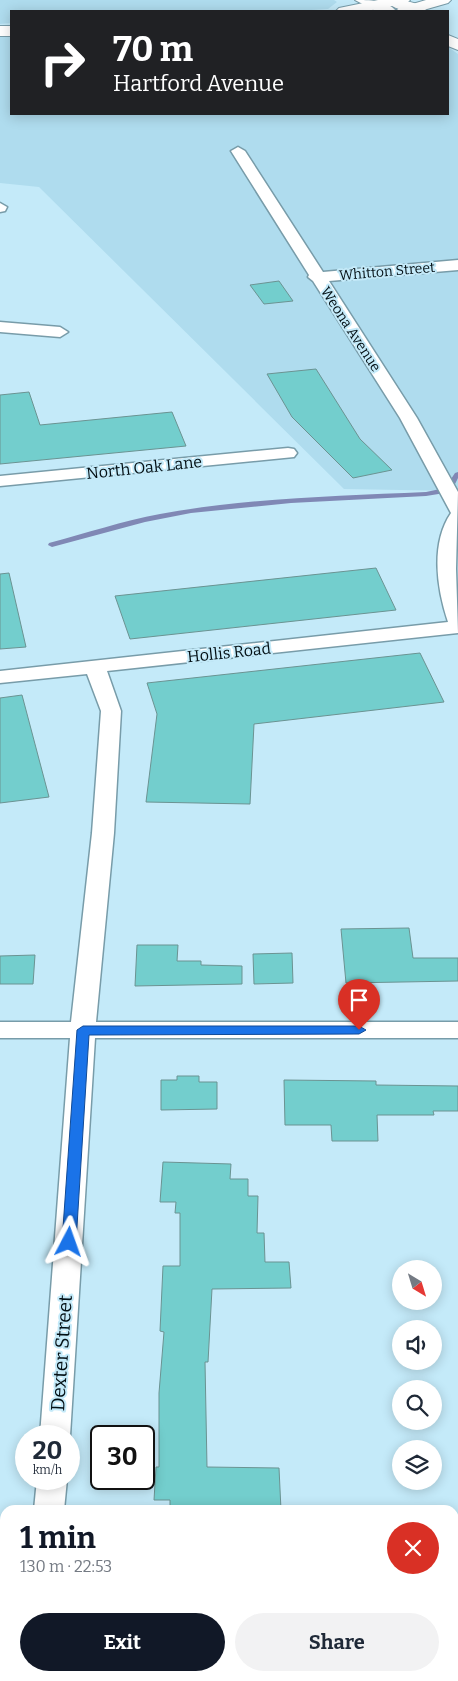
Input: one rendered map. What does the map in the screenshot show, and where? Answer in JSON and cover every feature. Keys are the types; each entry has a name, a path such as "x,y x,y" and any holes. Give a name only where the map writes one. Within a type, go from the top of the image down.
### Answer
{"street":[{"path":"354,10 443,0"},
{"name":"Weona Avenue","path":"238,152 392,392 437,467 458,510"},
{"name":"Whitton Street","path":"316,276 458,265"},
{"path":"0,327 60,332"},
{"name":"North Oak Lane","path":"0,481 288,453"},
{"path":"458,516 447,549 446,583 458,622"},
{"name":"Hollis Road","path":"0,677 458,627"},
{"name":"Dexter Street","path":"56,1425 83,1030 103,833 111,711 95,667"},
{"path":"0,1030 458,1030"},
{"path":"49,1505 51,1490"}],"shaded area":[{"path":"0,0 334,0 337,2 328,9 312,10 10,10 10,23 0,24"},
{"path":"0,36 10,36 10,115 449,115 449,48 458,54 458,491 344,489 39,187 0,183"}],"building":[{"path":"279,281 293,301 264,304 250,285"},
{"path":"316,369 360,439 392,470 353,478 292,417 267,374"},
{"path":"29,392 40,425 172,412 186,446 0,464 0,395"},
{"path":"376,568 396,610 130,639 115,596"},
{"path":"9,573 26,647 0,649 0,574"},
{"path":"420,653 444,702 254,724 250,804 146,802 157,714 147,683"},
{"path":"22,695 49,797 0,803 0,698"},
{"path":"409,928 413,958 458,958 458,981 346,983 341,929"},
{"path":"137,945 178,945 177,961 201,961 201,965 242,966 242,984 135,986"},
{"path":"292,953 293,983 254,984 253,954"},
{"path":"35,955 33,984 0,984 0,956"},
{"path":"177,1076 199,1076 199,1082 217,1082 217,1109 161,1110 161,1080 177,1080"},
{"path":"284,1080 376,1081 376,1085 458,1086 458,1111 433,1111 434,1115 377,1115 378,1141 332,1141 331,1125 285,1125"},
{"path":"163,1162 231,1164 230,1179 248,1179 248,1196 258,1196 257,1233 264,1233 265,1262 289,1262 291,1288 212,1289 208,1362 205,1362 207,1467 279,1468 281,1505 170,1505 170,1500 154,1500 156,1467 159,1467 159,1393 164,1332 160,1331 163,1266 180,1266 180,1213 175,1213 176,1202 160,1202"}],"waterway":[{"path":"52,545 145,520 191,511 258,503 426,494 448,490 457,474"}],"route":[{"path":"69,1242 83,1030 359,1030"}]}
